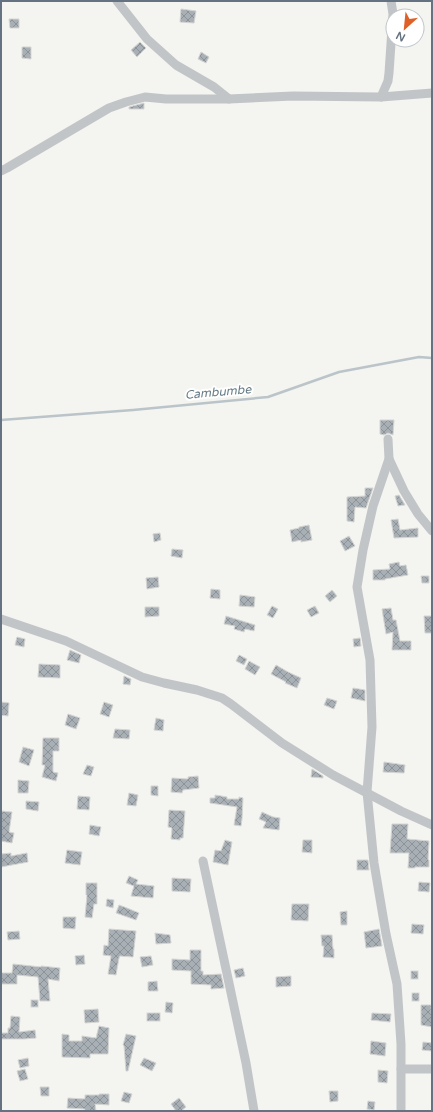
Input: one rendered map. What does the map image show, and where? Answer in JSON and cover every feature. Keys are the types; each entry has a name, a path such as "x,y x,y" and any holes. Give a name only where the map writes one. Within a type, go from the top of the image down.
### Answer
{"street":[{"path":"117,1 147,38 176,65 229,99"},
{"path":"381,97 388,81 389,73 393,14 391,1"},
{"path":"1,171 117,104 145,97 166,99 229,99 293,96 381,97 432,93"},
{"path":"388,439 389,459 373,506 363,550 357,587 370,660 372,727 367,792 374,863 397,984 401,1044 402,1111"},
{"path":"389,459 404,491 418,514 432,530"},
{"path":"2,619 66,641 142,677 197,690 222,698 282,743 333,775 401,811 432,825"},
{"path":"203,861 246,1063 254,1111"},
{"path":"401,1070 432,1069"}],"building":[{"path":"181,9 196,11 194,23 180,22"},
{"path":"9,19 19,19 19,28 10,28"},
{"path":"140,42 146,48 137,57 131,50"},
{"path":"22,47 31,47 31,59 22,58"},
{"path":"201,52 209,57 206,63 198,59"},
{"path":"144,103 144,109 129,109 129,107"},
{"path":"380,420 394,420 393,435 388,433 384,435 380,434"},
{"path":"365,488 373,488 366,508 355,507 354,522 347,521 347,497 365,496"},
{"path":"399,495 405,505 398,506 395,496"},
{"path":"398,519 400,530 418,528 418,537 394,538 391,520"},
{"path":"309,525 312,540 292,542 290,530"},
{"path":"160,533 161,540 154,542 153,534"},
{"path":"349,536 355,546 345,551 340,541"},
{"path":"172,549 183,550 182,558 171,556"},
{"path":"399,562 400,566 406,565 408,575 385,580 373,580 373,570 390,569 389,564"},
{"path":"421,576 429,576 429,583 422,583"},
{"path":"158,577 159,587 147,589 146,578"},
{"path":"211,589 220,590 220,599 210,598"},
{"path":"332,590 337,596 330,602 325,596"},
{"path":"240,595 255,597 254,607 239,606"},
{"path":"272,606 278,609 273,618 267,615"},
{"path":"315,606 319,613 311,617 307,610"},
{"path":"145,607 159,607 159,616 145,617"},
{"path":"391,608 393,620 396,620 400,641 411,641 411,650 392,650 393,632 386,634 382,609"},
{"path":"226,616 255,625 254,631 245,629 244,632 234,629 235,626 224,624"},
{"path":"424,616 432,616 432,633 425,633"},
{"path":"17,637 25,639 24,647 15,645"},
{"path":"360,638 361,646 354,647 353,639"},
{"path":"70,650 81,655 79,663 67,660"},
{"path":"239,655 247,659 244,665 236,661"},
{"path":"249,661 260,667 255,675 245,669"},
{"path":"39,664 60,665 60,678 38,677"},
{"path":"276,665 301,678 297,688 285,683 286,682 271,674"},
{"path":"124,676 131,679 130,685 123,684"},
{"path":"353,688 365,690 365,701 351,698"},
{"path":"327,698 337,701 334,709 324,705"},
{"path":"1,702 9,703 8,716 1,715"},
{"path":"104,702 113,705 109,717 100,714"},
{"path":"68,714 80,718 76,729 65,725"},
{"path":"156,718 164,720 163,731 154,730"},
{"path":"115,729 130,730 129,739 113,738"},
{"path":"43,738 59,738 59,751 53,751 53,772 58,773 56,781 42,777 45,765 42,765"},
{"path":"23,747 34,750 29,766 19,762"},
{"path":"384,762 405,765 404,773 383,772"},
{"path":"87,765 94,767 91,776 83,774"},
{"path":"312,769 323,776 323,778 311,777"},
{"path":"198,776 199,788 183,790 182,793 171,792 172,778 188,779 188,777"},
{"path":"18,780 29,781 28,793 18,793"},
{"path":"151,786 158,786 158,796 151,795"},
{"path":"129,793 138,795 136,806 127,805"},
{"path":"215,795 227,797 227,799 239,799 239,797 243,798 241,826 234,825 237,807 210,803 210,798 215,798"},
{"path":"78,796 90,797 89,810 77,809"},
{"path":"26,801 39,802 38,811 26,809"},
{"path":"169,810 185,811 183,838 180,838 180,840 171,839 172,828 168,827"},
{"path":"1,811 12,812 9,832 14,833 12,843 1,841"},
{"path":"262,812 273,817 280,818 279,830 263,828 266,822 259,819"},
{"path":"392,824 408,824 407,839 429,841 429,867 408,868 409,853 390,853"},
{"path":"90,825 101,827 99,836 89,834"},
{"path":"225,840 232,842 228,865 213,862 215,850 221,851"},
{"path":"303,840 312,840 312,853 302,852"},
{"path":"67,850 82,852 80,865 65,863"},
{"path":"11,853 11,856 27,853 28,862 1,867 1,854"},
{"path":"357,860 368,860 369,870 357,870"},
{"path":"129,876 138,880 136,884 154,886 153,898 131,896 134,886 126,883"},
{"path":"172,878 191,879 190,892 172,891"},
{"path":"419,882 430,883 429,892 418,891"},
{"path":"86,883 97,883 97,904 94,904 92,918 85,917 87,895"},
{"path":"107,899 114,900 113,908 106,906"},
{"path":"292,904 309,904 308,921 291,920"},
{"path":"119,905 139,913 136,920 116,913"},
{"path":"347,911 347,925 341,925 340,912"},
{"path":"63,917 76,917 75,929 63,928"},
{"path":"412,924 424,925 423,934 411,933"},
{"path":"109,929 136,931 133,957 120,956 116,975 108,974 111,956 103,955 104,945 108,946"},
{"path":"379,929 382,946 366,948 364,932"},
{"path":"19,931 20,939 8,940 7,932"},
{"path":"155,933 170,935 171,943 156,944"},
{"path":"321,935 332,935 334,958 323,957 324,946 322,946"},
{"path":"190,950 201,950 201,971 203,971 203,975 221,974 224,988 211,989 211,985 191,984 191,971 172,970 172,959 190,960"},
{"path":"84,955 85,964 76,965 75,956"},
{"path":"151,956 153,965 142,967 140,957"},
{"path":"13,964 60,968 59,981 48,979 50,1001 40,1001 38,977 17,975 17,984 1,984 1,973 12,973"},
{"path":"243,968 245,976 236,978 234,970"},
{"path":"411,971 418,971 418,979 411,979"},
{"path":"291,976 291,986 276,987 276,977"},
{"path":"157,981 158,991 148,991 148,982"},
{"path":"412,993 419,993 419,1001 412,1001"},
{"path":"31,1000 38,1000 38,1007 31,1007"},
{"path":"166,1002 173,1003 172,1013 165,1012"},
{"path":"421,1005 431,1005 432,1027 421,1025"},
{"path":"98,1009 99,1022 85,1023 84,1010"},
{"path":"147,1013 160,1013 160,1021 147,1021"},
{"path":"372,1013 391,1014 390,1022 371,1020"},
{"path":"11,1016 20,1017 19,1032 35,1030 36,1038 1,1039 1,1033 8,1033"},
{"path":"99,1026 109,1028 108,1054 90,1054 90,1058 62,1057 62,1034 69,1035 69,1041 82,1041 82,1036 96,1038"},
{"path":"126,1034 136,1036 128,1071 126,1071 123,1045"},
{"path":"371,1041 386,1043 385,1056 370,1054"},
{"path":"423,1042 432,1043 432,1051 422,1050"},
{"path":"28,1058 29,1066 20,1068 18,1060"},
{"path":"144,1058 156,1063 152,1071 140,1065"},
{"path":"25,1069 28,1079 20,1081 17,1071"},
{"path":"378,1070 388,1071 387,1083 378,1082"},
{"path":"40,1087 49,1087 49,1096 41,1096"},
{"path":"329,1091 338,1091 338,1101 330,1102"},
{"path":"124,1092 132,1094 129,1103 121,1101"},
{"path":"109,1094 109,1105 95,1104 96,1111 67,1108 68,1098 85,1099 85,1095"},
{"path":"179,1098 186,1107 181,1111 176,1111 171,1104"},
{"path":"368,1101 375,1102 374,1110 367,1109"}],"waterway":[{"name":"Cambumbe","path":"1,420 133,410 268,397 339,372 419,357 432,358"}]}
